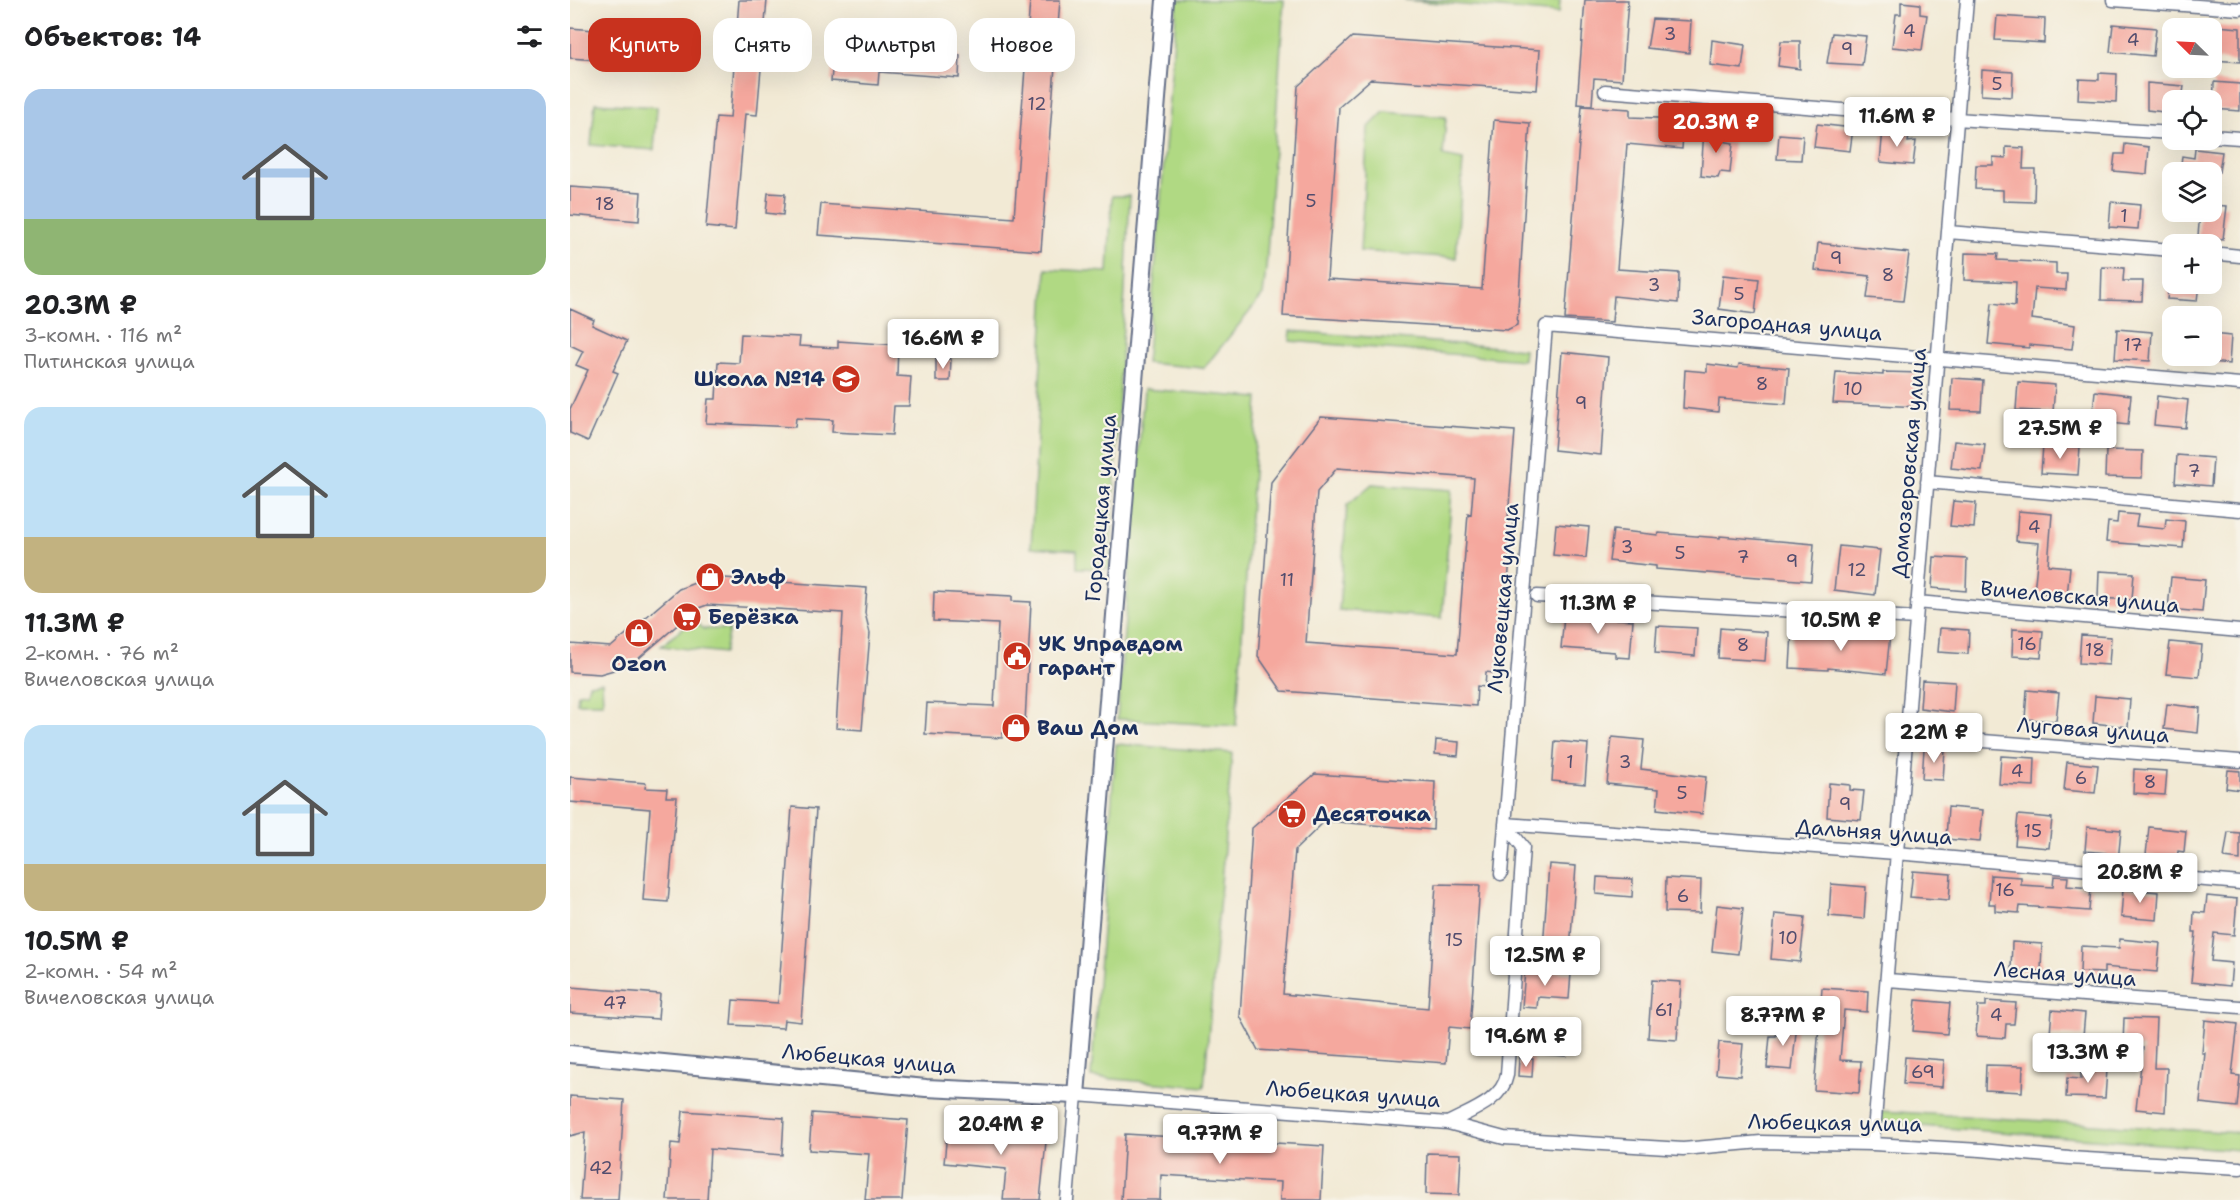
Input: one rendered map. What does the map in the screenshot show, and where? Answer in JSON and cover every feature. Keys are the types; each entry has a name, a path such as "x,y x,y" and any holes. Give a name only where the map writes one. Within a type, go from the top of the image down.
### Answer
{"street":[{"name":"Городецкая улица","path":"1066,1200 1165,0"},
{"name":"Домозеровская улица","path":"1873,1144 1966,0"},
{"path":"2113,0 2240,9"},
{"path":"1605,92 2162,132"},
{"path":"2222,137 2240,138"},
{"path":"1948,232 2162,249"},
{"path":"2222,254 2240,256"},
{"name":"Загородная улица","path":"1546,326 2240,384"},
{"name":"Луковецкая улица","path":"1501,874 1546,326"},
{"path":"1927,482 2240,510"},
{"path":"1537,596 1916,618"},
{"name":"Вичеловская улица","path":"1917,602 2240,632"},
{"name":"Луговая улица","path":"1906,735 2240,761"},
{"path":"1448,1123 1494,1097 1505,1086 1523,847 1505,824"},
{"name":"Дальняя улица","path":"1505,824 1896,853 2240,883"},
{"name":"Лесная улица","path":"1888,980 2240,1007"},
{"name":"Любецкая улица","path":"570,1054 926,1088 1076,1095 1448,1123 1504,1138 1683,1149 1761,1142 1873,1144 2240,1168"}],"green space":[{"path":"1177,0 1284,0 1263,295 1204,368 1146,363"},
{"path":"1405,0 1560,0 1559,13"},
{"path":"595,103 657,107 654,150 591,145"},
{"path":"1384,112 1446,117 1443,156 1463,160 1456,258 1360,251 1368,128"},
{"path":"1112,196 1130,196 1110,569 1077,568 1077,550 1031,547 1046,269 1108,272"},
{"path":"1291,331 1524,349 1523,360 1290,341"},
{"path":"1144,389 1258,398 1236,726 1117,719"},
{"path":"1372,484 1452,490 1442,618 1339,610 1347,505"},
{"path":"693,620 704,629 729,629 724,653 661,646"},
{"path":"602,682 603,703 577,703 578,693 587,692 589,684"},
{"path":"1116,744 1232,753 1204,1087 1091,1077"},
{"path":"1881,1111 2240,1133 2240,1150 1880,1123"}],"building":[{"path":"739,0 767,0 765,18 738,18"},
{"path":"1030,0 1060,0 1059,18 1029,18"},
{"path":"1585,0 1628,0 1622,80 1594,78 1592,105 1577,104"},
{"path":"1901,2 1920,4 1920,14 1927,15 1922,50 1892,47 1896,14 1901,14"},
{"path":"1997,16 2045,19 2044,43 1995,40"},
{"path":"1652,19 1691,21 1689,53 1647,48"},
{"path":"2113,24 2156,28 2153,56 2110,52"},
{"path":"2222,26 2240,28 2240,62 2222,61"},
{"path":"570,28 588,30 588,59 570,58"},
{"path":"1832,33 1866,36 1862,65 1827,63"},
{"path":"1352,37 1540,50 1537,90 1371,79 1339,107 1327,279 1482,289 1494,120 1530,123 1517,325 1507,330 1283,316 1298,86"},
{"path":"1712,40 1745,45 1742,69 1710,65"},
{"path":"1781,41 1800,41 1800,69 1778,66"},
{"path":"957,55 960,55 959,78 879,72 957,72"},
{"path":"1982,70 2013,72 2012,97 1981,95"},
{"path":"734,72 761,72 757,115 745,114 735,230 706,227 716,117 730,118"},
{"path":"832,72 879,72 878,85 831,81"},
{"path":"1025,72 1055,72 1041,251 818,235 821,204 1014,218"},
{"path":"2099,73 2117,74 2116,102 2078,100 2079,79 2099,80"},
{"path":"2214,82 2240,84 2240,111 2222,110 2222,90 2214,90"},
{"path":"2147,83 2184,86 2183,90 2162,90 2162,112 2147,110"},
{"path":"1582,106 1630,109 1630,117 1684,119 1682,149 1627,144 1617,269 1679,273 1678,303 1614,296 1612,322 1565,319"},
{"path":"1817,124 1853,128 1850,151 1814,147"},
{"path":"1704,129 1723,131 1722,141 1733,143 1730,173 1720,172 1718,178 1701,176"},
{"path":"1883,129 1910,131 1908,142 1916,141 1913,165 1880,162"},
{"path":"1779,134 1803,136 1801,160 1777,159"},
{"path":"2125,144 2149,147 2147,174 2113,171 2115,154 2124,154"},
{"path":"2006,147 2024,148 2023,169 2035,169 2034,202 2003,201 2003,190 1975,189 1976,165 1993,165 1993,157 2006,158"},
{"path":"2195,150 2222,152 2220,162 2181,162 2182,156 2194,158"},
{"path":"570,187 641,192 639,221 570,215"},
{"path":"768,193 785,194 783,215 766,213"},
{"path":"2111,202 2140,205 2138,229 2109,227"},
{"path":"2222,206 2227,206 2223,239 2222,234 2198,234 2199,222 2222,222"},
{"path":"1818,243 1909,253 1903,301 1867,298 1870,276 1815,270"},
{"path":"1965,253 1998,254 1997,260 2056,263 2056,274 2067,274 2066,290 2035,288 2032,319 2075,325 2072,349 1988,344 1992,303 2015,306 2016,282 1964,280"},
{"path":"2102,267 2124,268 2123,281 2143,281 2142,301 2101,300"},
{"path":"1723,275 1759,279 1755,314 1719,309"},
{"path":"2168,294 2198,294 2197,301 2167,299"},
{"path":"570,309 594,320 592,325 627,341 613,371 618,373 588,441 570,433 570,409 588,370 576,365 583,351 570,345"},
{"path":"2117,329 2152,332 2150,361 2115,359"},
{"path":"741,334 800,337 799,346 838,348 838,341 898,345 897,376 911,377 909,406 894,406 892,435 832,432 833,420 796,418 795,427 706,423 708,399 716,399 718,362 739,363"},
{"path":"2222,335 2231,336 2229,364 2222,363"},
{"path":"1562,352 1608,357 1601,455 1554,450"},
{"path":"936,358 951,359 950,381 936,381"},
{"path":"1707,364 1738,368 1739,364 1789,368 1786,404 1719,399 1718,412 1683,408 1685,370 1707,372"},
{"path":"1836,372 1883,375 1883,372 1922,373 1921,407 1833,403"},
{"path":"1952,378 1983,380 1981,411 1950,410"},
{"path":"2018,382 2055,385 2053,412 2016,410"},
{"path":"2095,391 2131,395 2128,425 2092,421"},
{"path":"2157,396 2188,400 2185,428 2154,425"},
{"path":"1321,417 1515,431 1508,518 1513,518 1501,674 1486,672 1485,687 1477,686 1476,706 1282,691 1258,656 1271,482","holes":["1337,468 1474,478 1471,515 1468,514 1457,654 1306,643 1317,492"]},
{"path":"1954,441 1985,444 1982,471 1951,468"},
{"path":"2043,445 2080,447 2078,475 2041,473"},
{"path":"2106,450 2143,451 2142,478 2105,477"},
{"path":"2177,455 2213,458 2211,486 2175,483"},
{"path":"1953,501 1976,503 1974,528 1950,526"},
{"path":"2018,511 2052,514 2048,565 2070,567 2067,596 2034,592 2039,543 2016,541"},
{"path":"2118,513 2138,515 2136,526 2165,529 2166,519 2185,521 2183,548 2106,542 2108,522 2117,523"},
{"path":"1556,524 1589,527 1586,558 1553,555"},
{"path":"1613,530 1658,535 1659,533 1720,538 1720,536 1814,544 1811,581 1656,569 1656,566 1609,561"},
{"path":"1839,546 1880,550 1875,595 1834,590"},
{"path":"1934,557 1967,559 1966,591 1932,588"},
{"path":"2099,571 2134,573 2132,600 2098,598"},
{"path":"710,577 867,588 865,613 870,633 862,730 836,728 843,613 707,605 696,609 631,665 600,674 570,672 570,644 611,647 679,589"},
{"path":"2171,577 2205,580 2202,612 2168,609"},
{"path":"934,592 1012,596 1012,601 1031,602 1025,723 1016,723 1016,733 1002,733 1002,738 925,734 927,703 994,706 998,624 933,621"},
{"path":"1564,616 1633,620 1630,658 1615,657 1615,652 1561,648"},
{"path":"1657,626 1697,628 1695,656 1655,653"},
{"path":"1720,628 1767,632 1765,661 1718,658"},
{"path":"1940,628 1969,630 1968,654 1938,652"},
{"path":"2013,629 2043,631 2041,658 2012,656"},
{"path":"1852,631 1890,635 1886,674 1828,668 1828,670 1790,668 1792,632 1852,636"},
{"path":"2081,635 2111,637 2109,665 2079,663"},
{"path":"2170,642 2202,645 2199,677 2166,674"},
{"path":"1922,680 1955,682 1953,712 1920,708"},
{"path":"2027,690 2059,693 2056,721 2025,719"},
{"path":"2095,696 2130,699 2128,727 2093,723"},
{"path":"2167,704 2200,708 2198,733 2164,729"},
{"path":"1612,737 1644,740 1641,769 1706,777 1702,814 1657,809 1659,789 1607,784"},
{"path":"1436,740 1459,742 1458,756 1435,754"},
{"path":"1555,741 1588,744 1585,784 1552,781"},
{"path":"1924,749 1945,750 1943,780 1922,779"},
{"path":"2001,756 2035,758 2034,786 1999,784"},
{"path":"2067,762 2098,765 2095,793 2064,790"},
{"path":"2134,769 2167,771 2165,795 2133,793"},
{"path":"2228,770 2240,771 2240,790 2226,788"},
{"path":"1315,774 1435,782 1433,830 1325,821 1295,850 1283,994 1428,1008 1436,884 1480,885 1470,1029 1449,1027 1446,1063 1258,1050 1240,1016 1252,828"},
{"path":"570,777 646,783 645,788 667,789 666,797 677,797 668,902 643,900 650,809 570,802"},
{"path":"1829,783 1850,785 1850,790 1864,791 1861,820 1827,817"},
{"path":"792,807 816,809 801,1022 784,1020 783,1028 731,1025 733,1000 778,1003"},
{"path":"1948,807 1983,810 1980,842 1946,839"},
{"path":"2018,815 2052,818 2049,848 2015,845"},
{"path":"2087,827 2121,830 2118,862 2105,860 2106,853 2085,851"},
{"path":"2149,827 2186,831 2184,852 2178,851 2177,859 2146,855"},
{"path":"2228,832 2240,833 2240,860 2224,858"},
{"path":"1549,864 1576,866 1570,950 1543,948"},
{"path":"1913,871 1951,874 1949,900 1910,897"},
{"path":"1991,875 2021,877 2021,885 2053,887 2054,876 2068,877 2067,886 2091,888 2089,911 2020,906 2019,913 1995,911 1995,904 1989,904"},
{"path":"1597,877 1633,879 1632,897 1596,894"},
{"path":"1666,878 1701,880 1700,913 1665,912"},
{"path":"1831,884 1866,887 1864,919 1829,916"},
{"path":"2123,889 2159,892 2157,920 2121,917"},
{"path":"2207,896 2237,899 2234,935 2214,933 2211,961 2232,963 2230,986 2191,982 2196,932 2193,932 2194,912 2205,913"},
{"path":"1717,905 1743,908 1738,954 1712,951"},
{"path":"1775,914 1805,917 1800,962 1771,959"},
{"path":"2120,939 2160,943 2157,972 2104,967 2104,973 2080,972 2081,946 2119,948"},
{"path":"2012,942 2042,944 2041,971 2011,970"},
{"path":"1525,970 1571,973 1569,999 1538,997 1537,1008 1522,1007"},
{"path":"1652,980 1681,982 1677,1040 1648,1038"},
{"path":"570,987 660,994 658,1019 570,1013"},
{"path":"1822,988 1868,991 1867,1012 1844,1010 1840,1060 1861,1061 1859,1093 1814,1090"},
{"path":"1916,1000 1950,1003 1947,1034 1913,1031"},
{"path":"1986,1001 2016,1003 2014,1024 2006,1024 2005,1038 1976,1036 1978,1006 1986,1006"},
{"path":"2052,1010 2085,1013 2083,1036 2050,1034"},
{"path":"2124,1018 2156,1019 2154,1068 2167,1068 2165,1112 2136,1109 2143,1048 2123,1045"},
{"path":"2205,1020 2238,1024 2232,1075 2240,1076 2237,1107 2200,1103 2205,1053 2202,1053"},
{"path":"1543,1021 1568,1023 1566,1056 1541,1054"},
{"path":"1778,1022 1797,1023 1792,1070 1767,1068 1770,1036 1776,1036"},
{"path":"1719,1042 1743,1044 1740,1076 1716,1074"},
{"path":"1905,1057 1944,1060 1942,1087 1903,1084"},
{"path":"1519,1058 1533,1059 1532,1077 1518,1076"},
{"path":"1986,1065 2023,1066 2022,1092 1985,1090"},
{"path":"2081,1068 2107,1070 2105,1098 2066,1097 2067,1078 2081,1079"},
{"path":"570,1096 624,1100 618,1200 580,1200 585,1132 570,1136"},
{"path":"683,1111 784,1118 782,1155 710,1149 707,1200 667,1200 671,1143 680,1144"},
{"path":"812,1113 908,1120 902,1200 865,1200 869,1154 809,1150"},
{"path":"948,1123 1047,1132 1040,1200 1003,1200 1006,1169 944,1163"},
{"path":"1125,1134 1324,1146 1321,1200 1280,1200 1281,1182 1161,1175 1160,1200 1121,1200"},
{"path":"1427,1153 1461,1154 1459,1195 1426,1194"}],"place":[{"name":"Школа №14","path":"846,379"},
{"name":"Эльф","path":"710,577"},
{"name":"Берёзка","path":"687,617"},
{"name":"Ozon","path":"639,633"},
{"name":"УК Управдом гарант","path":"1017,656"},
{"name":"Ваш Дом","path":"1016,728"},
{"name":"Десяточка","path":"1292,814"}]}
